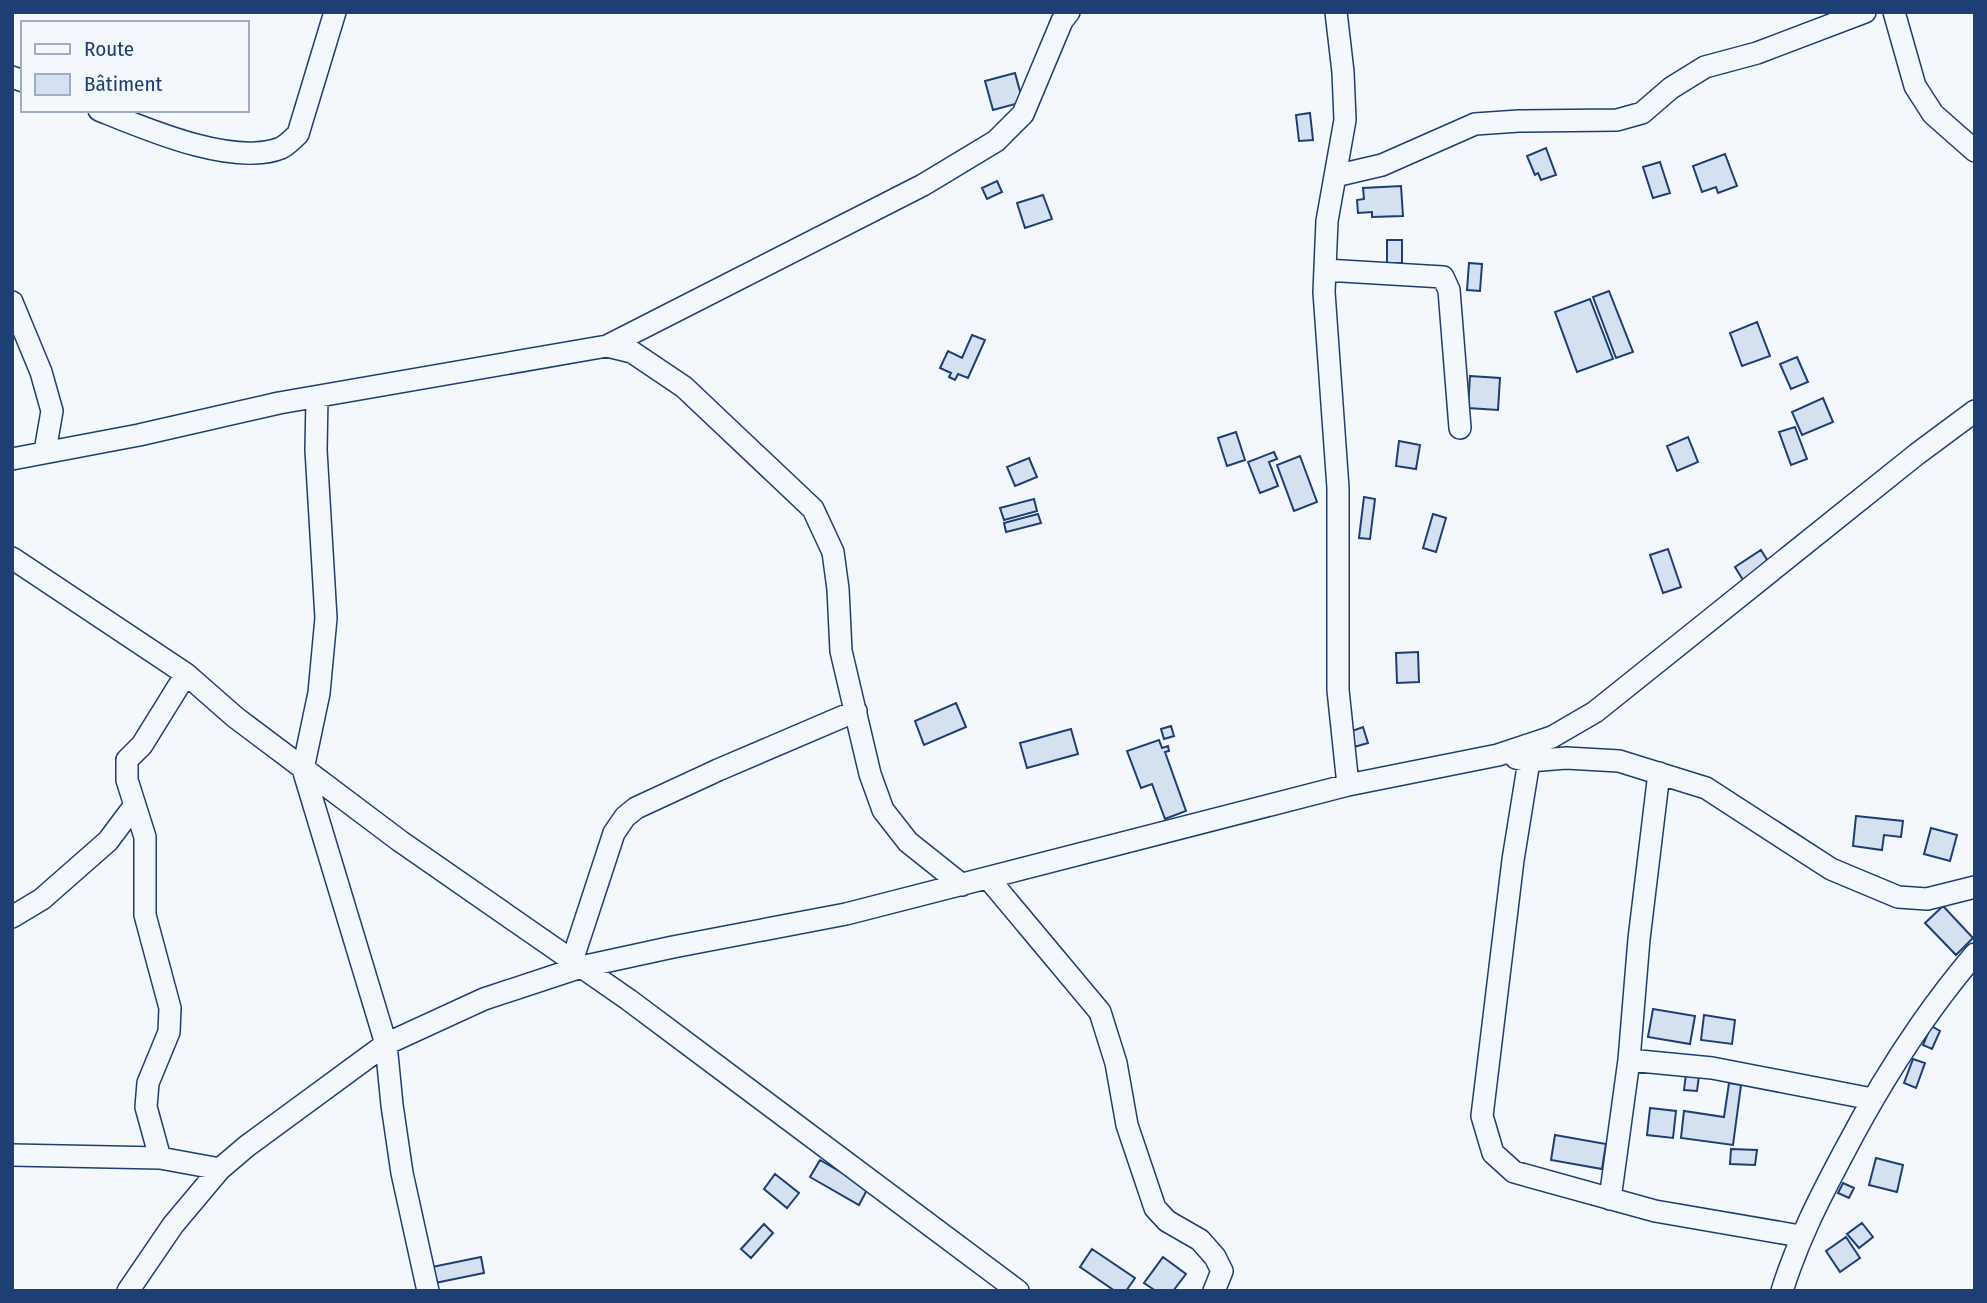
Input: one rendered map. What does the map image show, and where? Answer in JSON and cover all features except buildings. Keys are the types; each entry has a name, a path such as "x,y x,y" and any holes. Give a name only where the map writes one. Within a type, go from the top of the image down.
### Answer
{"street":[{"path":"104,112 163,135 231,152 258,153 284,147 298,134 335,12"},
{"path":"12,459 139,435 279,403 607,346 923,185 996,141 1023,114 1062,21 1069,12"},
{"path":"1336,12 1345,120 1327,221 1324,292 1338,488 1338,690 1348,785"},
{"path":"1335,176 1382,165 1475,124 1617,120 1642,113 1671,88 1705,67 1757,53 1864,12"},
{"path":"1894,12 1915,86 1933,114 1975,151"},
{"path":"1325,270 1443,277 1450,290 1460,428"},
{"path":"12,302 41,372 52,411 45,451"},
{"path":"607,346 632,352 684,387 813,509 833,552 841,651 870,774 883,810 908,842 962,885"},
{"path":"317,397 316,450 326,618 319,693 303,769 386,1044 402,1173 428,1291"},
{"path":"128,1291 173,1225 220,1169 247,1146 386,1044 484,999 577,964 846,914 1348,785 1498,755 1552,737 1595,712 1975,411"},
{"path":"12,558 186,674 235,718 400,841 629,1000 1018,1291"},
{"path":"160,1158 146,1107 148,1083 169,1031 170,1008 145,915 145,837 127,780 127,760 142,745 186,674"},
{"path":"577,964 614,832 625,817 636,808 718,770 856,711"},
{"path":"1498,755 1529,761 1566,758 1619,761 1706,788 1832,869 1898,897 1927,899 1975,887"},
{"path":"1529,761 1513,860 1482,1116 1493,1153 1514,1172 1610,1199 1655,1211 1800,1236"},
{"path":"1610,1199 1629,1060 1639,939 1659,773"},
{"path":"12,917 42,899 108,841 135,805"},
{"path":"988,878 1100,1012 1116,1063 1127,1125 1148,1191 1155,1208 1167,1221 1200,1240 1215,1257 1222,1272 1214,1291"},
{"path":"1782,1291 1800,1236 1872,1099 1941,994 1975,954"},
{"path":"1629,1060 1712,1068 1872,1099"},
{"path":"12,1155 160,1158 220,1169"}]}
